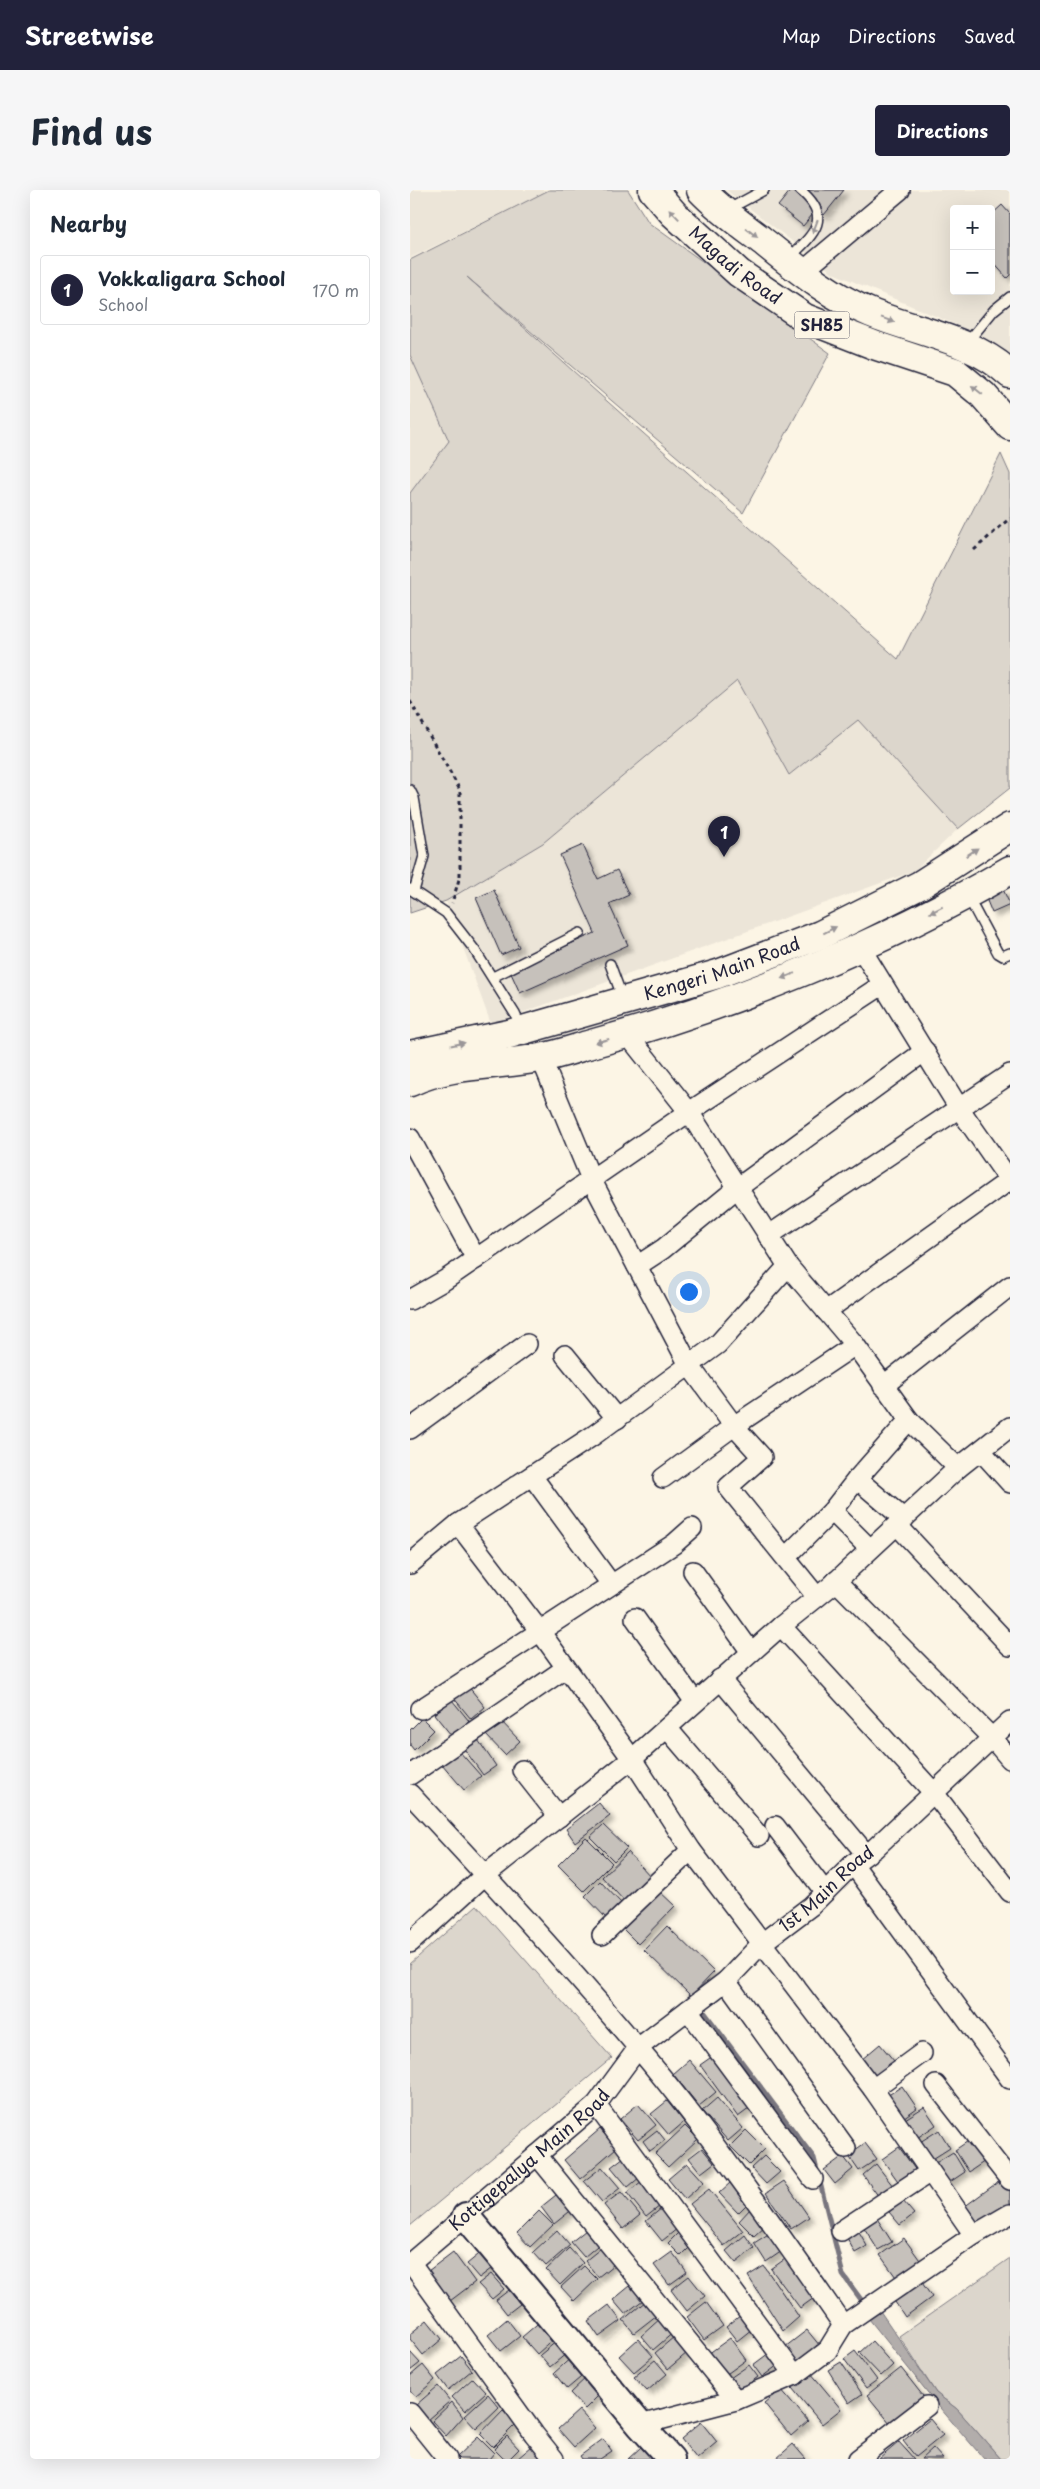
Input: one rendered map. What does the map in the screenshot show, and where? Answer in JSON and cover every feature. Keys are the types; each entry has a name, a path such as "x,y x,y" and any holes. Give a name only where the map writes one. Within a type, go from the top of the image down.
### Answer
{"main road":[{"name":"Magadi Road","path":"653,190 674,214 731,266 805,318 874,345 955,372 983,395 1010,426"},
{"name":"Magadi Road","path":"710,197 795,266 854,306 964,346 980,353 1008,370"},
{"name":"Kengeri Main Road","path":"410,1055 522,1030 718,974 820,935 920,885 1010,827"},
{"name":"Kengeri Main Road","path":"410,1082 430,1072 540,1058 627,1034 737,996 860,947 1009,874"}],"street":[{"path":"795,266 900,190"},
{"path":"826,1311 1010,1180 959,1108 860,947"},
{"path":"410,1300 476,1259 689,1112 882,985"},
{"path":"627,1034 689,1112 736,1188 788,1266 855,1345 882,1386 909,1420 958,1468"},
{"path":"637,1266 663,1249 736,1188 925,1051"},
{"path":"540,1058 591,1179 689,1366 734,1426 762,1456 728,1487 817,1597"},
{"path":"768,1236 1010,1074"},
{"path":"410,1138 476,1259"},
{"path":"410,1564 458,1524 617,1419 718,1344 788,1266"},
{"path":"882,1386 1010,1286"},
{"path":"410,1428 527,1344"},
{"path":"663,1478 734,1426 855,1345"},
{"path":"565,1355 617,1419"},
{"path":"786,1557 832,1511 856,1479 909,1420"},
{"path":"410,1943 485,1875 632,1760 751,1652 870,1550 958,1468 982,1452 1010,1427"},
{"path":"982,1452 1010,1483"},
{"path":"532,1476 611,1584"},
{"path":"856,1479 901,1522 1010,1646"},
{"path":"832,1511 870,1550"},
{"path":"458,1524 539,1630 632,1760 691,1850 873,2089 974,2235"},
{"path":"421,1709 539,1630 674,1544 692,1528"},
{"path":"693,1571 751,1652"},
{"path":"836,1580 993,1739 1010,1759"},
{"path":"635,1618 695,1702"},
{"path":"781,1626 934,1793 1010,1892"},
{"path":"410,1775 566,1668"},
{"path":"720,1680 860,1859 1010,2079"},
{"name":"1st Main Road","path":"638,2048 726,1981 762,1943 811,1906 860,1859 993,1739 1010,1721"},
{"path":"667,1728 825,1892"},
{"path":"522,1770 559,1817"},
{"path":"410,1794 485,1875 638,2048 744,2183 843,2325"},
{"path":"602,1935 691,1850"},
{"path":"726,1981 846,2148"},
{"path":"688,2010 813,2179"},
{"name":"Kottigepalya Main Road","path":"410,2263 596,2105 638,2048"},
{"path":"873,2089 922,2053"},
{"path":"936,2085 1010,2180"},
{"path":"596,2105 795,2375"},
{"path":"538,2155 736,2400"},
{"path":"841,2231 930,2172"},
{"path":"640,2426 736,2400 795,2375 827,2351 843,2325 974,2235 1010,2214"},
{"path":"466,2216 640,2426 671,2459"},
{"path":"410,2263 554,2459"},
{"path":"858,2459 927,2406"},
{"path":"410,2413 447,2459"}],"lane":[{"path":"710,197 764,190"},
{"path":"795,266 809,239 816,230 818,221 818,212 811,200 800,190"},
{"path":"964,346 994,310 1010,297"},
{"path":"410,790 414,798 424,856 412,890 446,913 492,977 516,1014 522,1030"},
{"path":"967,894 998,953 1003,956 1010,954"},
{"path":"492,977 580,933"},
{"path":"610,964 624,1002"}],"path":[{"path":"974,550 1010,518"},
{"path":"410,701 460,790 460,876 452,903 446,913"}],"shaded area":[{"path":"410,190 549,190 410,258"},
{"path":"549,190 628,190 649,223 830,353 743,513 467,277 898,659 1001,454 1010,474 1010,788 958,829 858,720 789,775 737,681 543,843 446,901 410,913 410,493 449,441 410,355 410,260"},
{"path":"726,190 1010,190 1010,370 959,326 833,273"},
{"path":"410,355 449,441 410,493"},
{"path":"737,681 789,775 858,719 958,829 914,871 491,1024 446,901 543,843"},
{"path":"477,1905 612,2058 410,2226 410,1964"},
{"path":"1010,2258 1010,2459 1001,2459 957,2409 936,2393 899,2336"},
{"path":"878,2308 936,2393 957,2409 1001,2459 984,2459 940,2408 865,2314"}],"building":[{"path":"791,190 844,190 824,215 817,209 803,226 778,206"},
{"path":"1002,205 1010,214 1010,275 1007,278 995,264 995,211"},
{"path":"583,845 598,879 617,870 629,895 609,904 628,945 520,993 510,971 595,933 560,855"},
{"path":"1003,889 1010,905 992,913 985,896"},
{"path":"494,890 519,947 501,955 476,898"},
{"path":"468,1686 485,1707 471,1719 453,1697"},
{"path":"452,1700 469,1721 451,1735 434,1714"},
{"path":"422,1718 434,1730 414,1750 410,1745 410,1730"},
{"path":"499,1719 520,1741 505,1755 484,1733"},
{"path":"476,1737 496,1766 483,1775 462,1746"},
{"path":"459,1751 481,1776 464,1790 442,1764"},
{"path":"599,1803 610,1816 575,1842 566,1829"},
{"path":"603,1825 627,1848 614,1861 590,1837"},
{"path":"586,1837 612,1863 584,1891 558,1865"},
{"path":"628,1852 652,1878 626,1903 602,1877"},
{"path":"600,1881 622,1904 607,1919 585,1896"},
{"path":"657,1889 675,1906 638,1944 620,1926"},
{"path":"667,1926 714,1972 691,1996 644,1950"},
{"path":"880,2044 899,2067 879,2083 861,2060"},
{"path":"717,2053 754,2105 738,2117 700,2065"},
{"path":"689,2060 716,2092 699,2106 673,2074"},
{"path":"902,2086 917,2108 900,2120 884,2098"},
{"path":"717,2098 743,2128 728,2141 702,2111"},
{"path":"667,2101 684,2122 669,2135 651,2114"},
{"path":"638,2104 656,2125 638,2140 620,2119"},
{"path":"924,2107 936,2125 914,2140 902,2121"},
{"path":"685,2126 698,2139 668,2167 655,2154"},
{"path":"600,2129 616,2148 580,2179 564,2160"},
{"path":"657,2130 665,2140 650,2151 643,2141"},
{"path":"746,2130 765,2149 749,2165 730,2146"},
{"path":"939,2130 950,2148 931,2160 920,2142"},
{"path":"974,2137 988,2159 969,2172 955,2150"},
{"path":"865,2143 877,2159 859,2171 848,2155"},
{"path":"899,2147 917,2172 900,2184 882,2159"},
{"path":"702,2148 714,2163 701,2173 689,2158"},
{"path":"953,2152 965,2172 947,2184 934,2164"},
{"path":"764,2156 780,2172 766,2184 751,2168"},
{"path":"843,2156 853,2169 835,2184 824,2170"},
{"path":"624,2157 640,2177 628,2187 611,2167"},
{"path":"687,2163 704,2182 685,2199 668,2179"},
{"path":"876,2164 893,2186 879,2197 863,2175"},
{"path":"602,2167 620,2188 602,2202 584,2181"},
{"path":"1002,2179 1010,2190 1010,2204 979,2227 964,2207"},
{"path":"642,2181 660,2206 646,2217 627,2193"},
{"path":"784,2181 809,2217 791,2229 766,2193"},
{"path":"731,2182 750,2201 738,2213 719,2193"},
{"path":"709,2189 743,2231 724,2246 690,2204"},
{"path":"561,2191 574,2208 554,2224 541,2207"},
{"path":"621,2192 640,2215 623,2229 604,2205"},
{"path":"903,2201 914,2214 900,2225 889,2212"},
{"path":"662,2208 678,2228 662,2241 646,2221"},
{"path":"751,2208 767,2224 754,2236 739,2221"},
{"path":"539,2211 553,2225 530,2247 517,2233"},
{"path":"876,2217 892,2242 878,2250 863,2226"},
{"path":"591,2226 603,2241 584,2257 571,2242"},
{"path":"857,2228 867,2246 855,2253 845,2234"},
{"path":"682,2229 695,2242 681,2256 668,2243"},
{"path":"557,2230 570,2245 546,2266 533,2252"},
{"path":"770,2233 782,2251 766,2262 754,2243"},
{"path":"745,2235 754,2248 736,2263 726,2251"},
{"path":"904,2238 922,2263 898,2280 880,2255"},
{"path":"605,2245 618,2261 598,2277 585,2261"},
{"path":"569,2248 583,2263 560,2285 546,2270"},
{"path":"484,2250 496,2265 479,2278 467,2264"},
{"path":"453,2252 475,2282 450,2301 428,2271"},
{"path":"672,2252 687,2272 669,2285 654,2265"},
{"path":"785,2259 814,2298 800,2308 771,2269"},
{"path":"584,2266 597,2279 574,2301 561,2287"},
{"path":"764,2266 799,2317 783,2331 748,2276"},
{"path":"491,2274 504,2289 492,2299 478,2284"},
{"path":"689,2276 705,2296 687,2311 671,2290"},
{"path":"920,2280 932,2297 905,2317 893,2299"},
{"path":"636,2281 648,2296 625,2314 613,2300"},
{"path":"509,2290 520,2304 507,2314 496,2300"},
{"path":"646,2301 657,2315 634,2333 623,2320"},
{"path":"706,2302 723,2326 704,2340 687,2317"},
{"path":"609,2305 621,2321 599,2337 588,2321"},
{"path":"741,2315 752,2329 737,2341 726,2327"},
{"path":"662,2317 675,2331 653,2350 641,2336"},
{"path":"507,2319 520,2336 501,2351 488,2335"},
{"path":"543,2319 557,2336 537,2354 522,2337"},
{"path":"427,2320 442,2339 423,2355 410,2339 410,2334"},
{"path":"807,2330 820,2346 798,2363 785,2347"},
{"path":"674,2337 687,2353 668,2369 655,2353"},
{"path":"730,2338 746,2360 724,2376 708,2354"},
{"path":"638,2339 653,2356 634,2372 619,2356"},
{"path":"557,2341 567,2353 550,2367 540,2355"},
{"path":"872,2341 893,2365 881,2376 859,2353"},
{"path":"855,2351 877,2380 866,2388 844,2359"},
{"path":"410,2352 420,2363 410,2371"},
{"path":"769,2353 778,2365 762,2377 753,2365"},
{"path":"461,2356 472,2370 448,2390 437,2375"},
{"path":"573,2356 587,2372 567,2389 554,2373"},
{"path":"655,2360 667,2374 647,2391 634,2377"},
{"path":"841,2362 862,2394 849,2403 828,2370"},
{"path":"423,2365 435,2380 415,2397 410,2391 410,2376"},
{"path":"749,2365 758,2377 736,2393 727,2380"},
{"path":"901,2368 923,2396 890,2423 867,2395"},
{"path":"811,2373 841,2409 822,2424 792,2388"},
{"path":"589,2375 604,2390 585,2409 570,2393"},
{"path":"473,2378 486,2392 465,2411 452,2397"},
{"path":"438,2386 450,2401 428,2420 416,2405"},
{"path":"781,2389 808,2421 791,2436 764,2403"},
{"path":"488,2394 499,2407 476,2429 464,2416"},
{"path":"452,2402 463,2417 446,2436 432,2421"},
{"path":"503,2410 516,2424 493,2447 480,2434"},
{"path":"579,2410 595,2428 574,2447 558,2429"},
{"path":"930,2419 943,2435 916,2457 903,2441"},
{"path":"701,2422 717,2442 697,2459 681,2439"},
{"path":"507,2436 519,2449 509,2459 504,2459 494,2449"},
{"path":"478,2437 494,2453 489,2459 459,2459 457,2457"},
{"path":"603,2439 612,2451 600,2459 582,2459 580,2456"},
{"path":"899,2442 914,2459 879,2459"},
{"path":"793,2444 806,2459 776,2459"},
{"path":"532,2446 544,2459 517,2459"},
{"path":"641,2447 652,2459 628,2459"},
{"path":"933,2448 943,2459 921,2459"}],"waterway":[{"path":"702,2009 814,2158 843,2275 865,2305"}],"place":[{"name":"Vokkaligara School","path":"724,857"}]}
